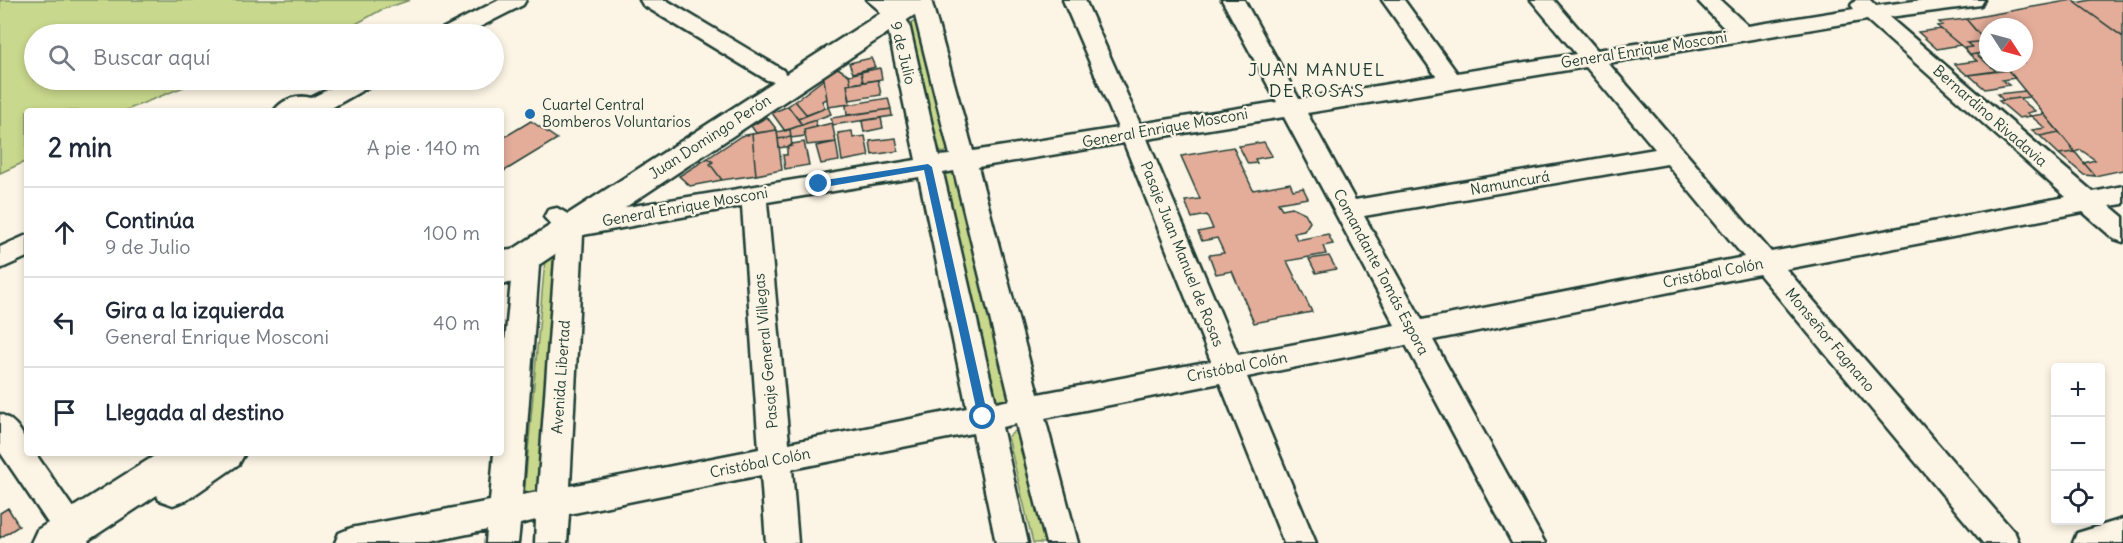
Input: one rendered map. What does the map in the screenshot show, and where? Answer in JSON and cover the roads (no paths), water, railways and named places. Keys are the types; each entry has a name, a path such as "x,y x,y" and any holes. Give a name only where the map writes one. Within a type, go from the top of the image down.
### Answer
{"main road":[{"name":"Juan Domingo Perón","path":"564,223 775,75 898,4"},
{"name":"Juan Domingo Perón","path":"506,262 898,4"},
{"path":"71,540 186,456"},
{"path":"71,540 221,456"}],"street":[{"path":"469,24 515,0"},
{"path":"651,0 775,75"},
{"name":"Pasaje Juan Manuel de Rosas","path":"1074,0 1132,134 1300,543"},
{"name":"Comandante Tomás Espora","path":"1233,0 1293,106 1413,332 1529,543"},
{"path":"1393,0 1451,81"},
{"name":"Monseñor Fagnano","path":"1542,0 2002,543"},
{"path":"1708,0 1743,34"},
{"name":"General Enrique Mosconi","path":"564,223 754,195 1743,34 1864,6 1973,0"},
{"name":"9 de Julio","path":"1012,543 928,167 898,24 898,4 923,4 925,10 1062,543"},
{"name":"Bernardino Rivadavia","path":"1864,6 2123,232"},
{"path":"315,108 346,90"},
{"path":"292,108 301,103 311,108"},
{"name":"Namuncurá","path":"1348,210 1672,155"},
{"name":"Pasaje General Villegas","path":"754,195 782,543"},
{"name":"Cristóbal Colón","path":"351,543 1764,263 2123,195"},
{"name":"Avenida Libertad","path":"551,543 564,223"},
{"path":"0,259 24,247"},
{"path":"502,543 526,266 506,262"},
{"path":"0,427 71,540"},
{"path":"2089,543 2123,534"}],"place":[{"name":"Cuartel Central Bomberos Voluntarios","path":"530,114"}],"district":[{"name":"JUAN MANUEL DE ROSAS","path":"1317,80"}]}
